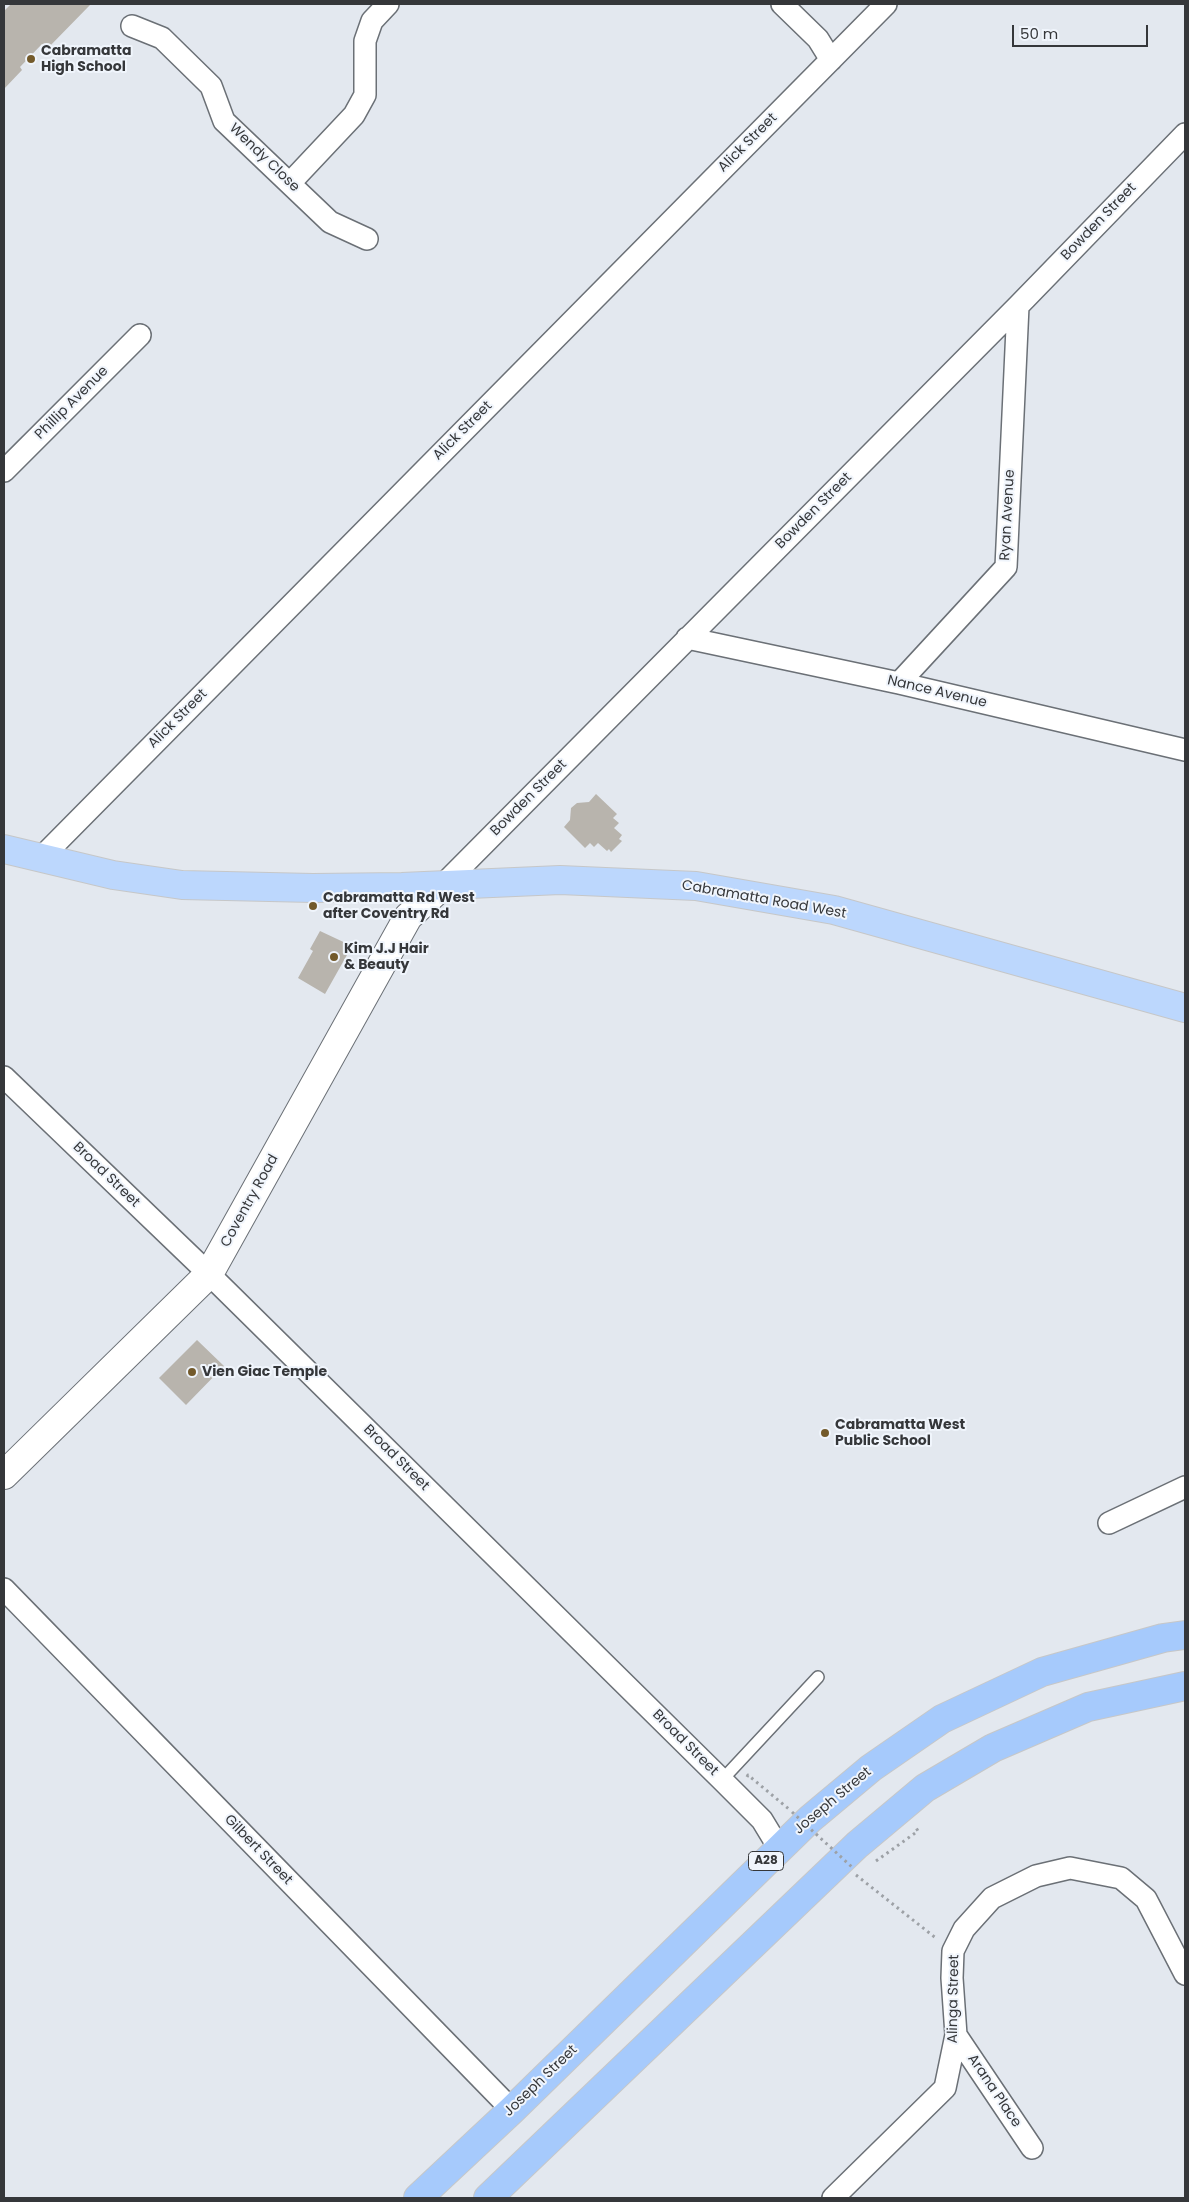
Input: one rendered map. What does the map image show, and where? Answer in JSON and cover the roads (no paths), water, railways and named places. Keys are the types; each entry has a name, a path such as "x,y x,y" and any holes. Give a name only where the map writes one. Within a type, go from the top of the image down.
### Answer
{"highway":[{"name":"Joseph Street","path":"418,2198 512,2110 780,1848 837,1795 871,1768 942,1719 1042,1672 1163,1638 1185,1635"},
{"path":"488,2198 856,1845 925,1788 993,1748 1088,1706 1185,1686"}],"main road":[{"name":"Cabramatta Road West","path":"4,849 113,875 182,885 313,888 442,886 560,880 696,886 834,910 1185,1008"}],"street":[{"path":"290,183 354,115 364,95 365,41 372,21 388,4"},
{"path":"782,4 818,39 831,60"},
{"name":"Alick Street","path":"40,858 886,4"},
{"name":"Wendy Close","path":"132,26 162,38 211,86 224,121 330,222 367,239"},
{"name":"Bowden Street","path":"442,886 1018,306 1185,134"},
{"name":"Ryan Avenue","path":"900,683 1006,567 1018,306"},
{"name":"Phillip Avenue","path":"4,471 140,334"},
{"name":"Nance Avenue","path":"687,638 900,683 1185,750"},
{"name":"Coventry Road","path":"4,1475 209,1274 408,917 442,886"},
{"name":"Broad Street","path":"4,1077 209,1274 725,1783 762,1820 780,1848"},
{"path":"1108,1522 1185,1488"},
{"name":"Gilbert Street","path":"4,1589 512,2110"},
{"name":"Alinga Street","path":"833,2198 945,2088 956,2035 952,1978 953,1951 964,1929 992,1898 1036,1876 1070,1868 1120,1878 1146,1899 1185,1974"},
{"name":"Arana Place","path":"956,2035 1032,2148"}],"lane":[{"path":"725,1783 818,1677"}],"place":[{"name":"Cabramatta High School","path":"31,59"},
{"name":"Cabramatta Rd West after Coventry Rd","path":"313,906"},
{"name":"Kim J.J Hair & Beauty","path":"334,957"},
{"name":"Vien Giac Temple","path":"192,1372"},
{"name":"Cabramatta West Public School","path":"825,1433"}]}
